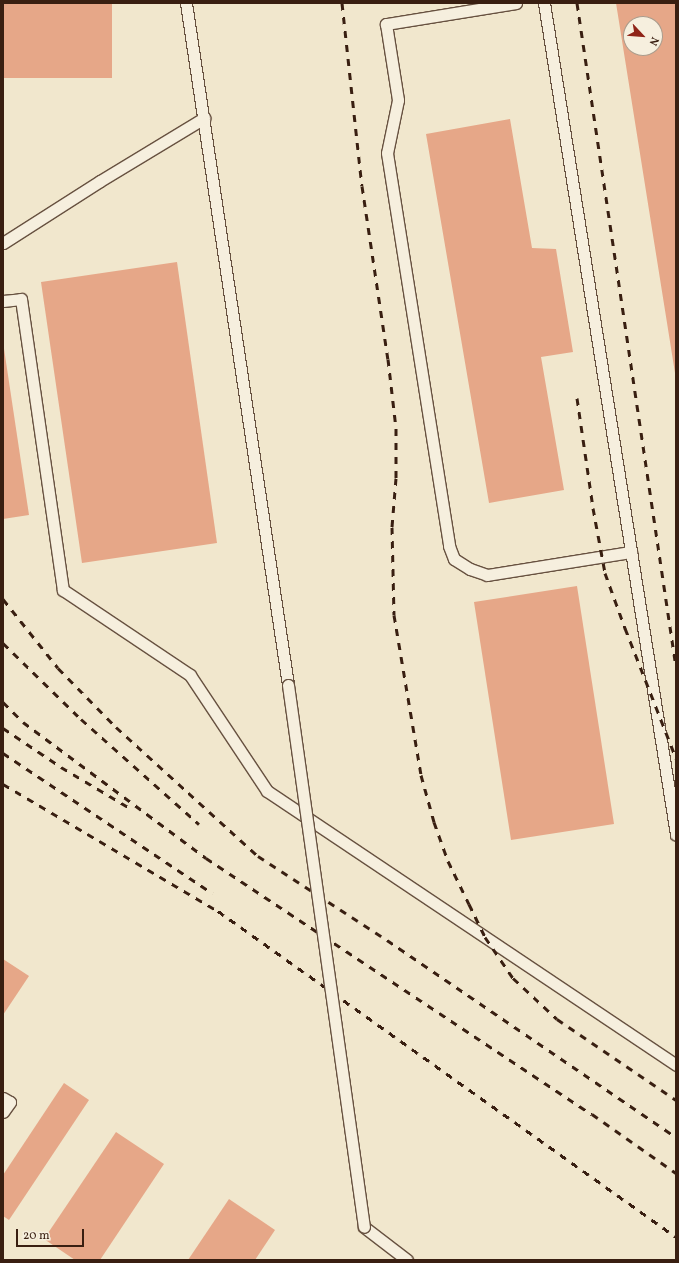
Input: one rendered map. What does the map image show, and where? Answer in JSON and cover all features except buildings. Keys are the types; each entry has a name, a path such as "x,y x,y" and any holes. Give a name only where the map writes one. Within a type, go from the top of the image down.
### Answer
{"lane":[{"path":"186,3 288,685 364,1227 407,1260"},
{"path":"516,3 386,24 398,100 387,153 449,546 454,559 470,569 487,575 631,552"},
{"path":"544,3 676,835"},
{"path":"3,243 100,181 204,118"},
{"path":"3,301 21,299 63,590 190,675 267,791 676,1065"},
{"path":"3,1098 10,1102 3,1112"}],"railway":[{"path":"342,3 362,186 388,359 396,428 396,478 392,527 394,615 421,775 434,822 448,861 485,937 513,978 557,1019 676,1100"},
{"path":"577,3 676,667"},
{"path":"577,398 593,508 605,573 676,758"},
{"path":"3,599 58,668 116,727 258,856 387,940 676,1137"},
{"path":"3,643 81,719 199,824"},
{"path":"3,702 23,722 206,858 592,1114 676,1173"},
{"path":"3,728 61,767 128,807"},
{"path":"3,753 212,893"},
{"path":"3,784 218,911 676,1237"}]}
